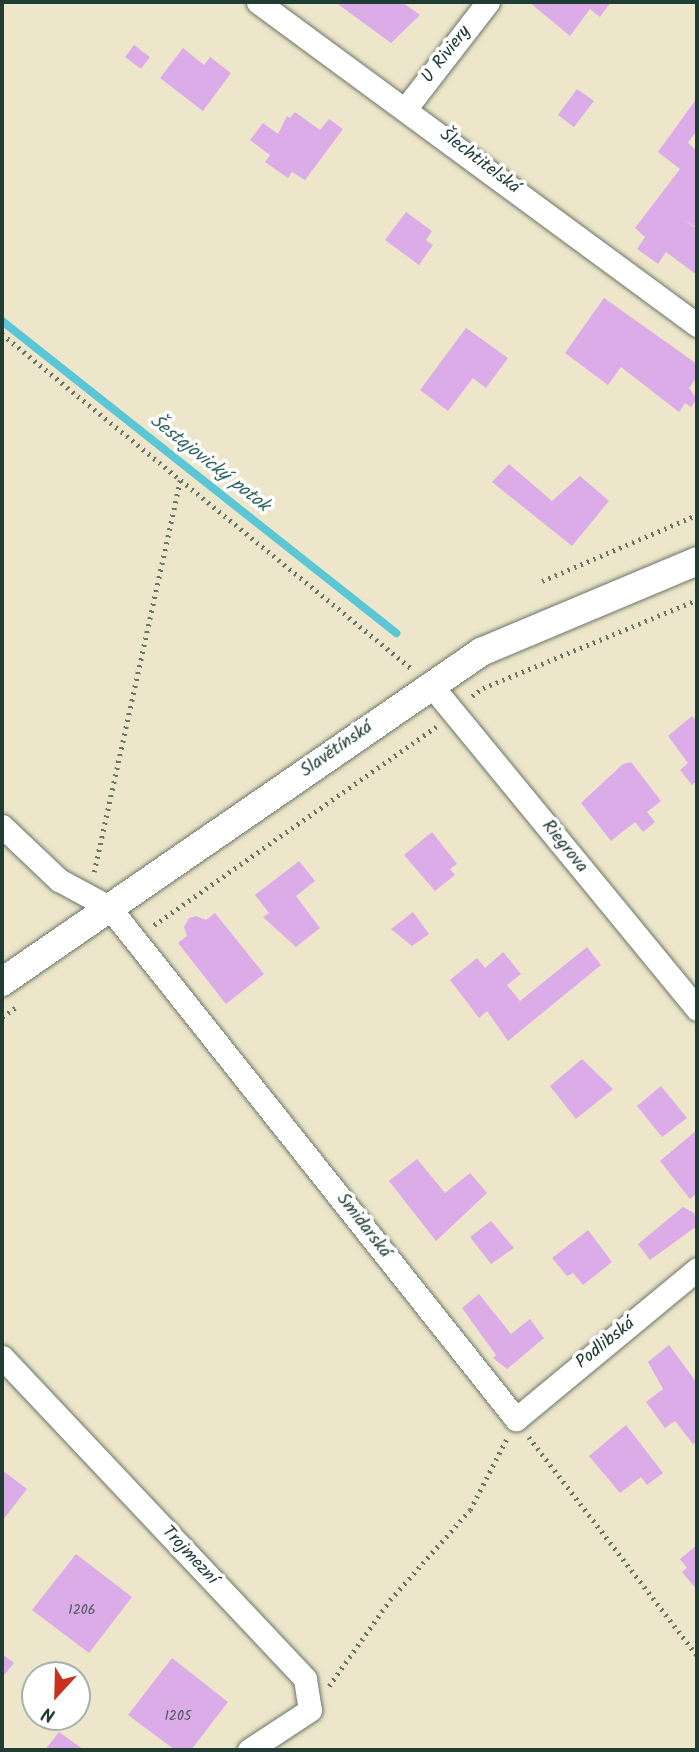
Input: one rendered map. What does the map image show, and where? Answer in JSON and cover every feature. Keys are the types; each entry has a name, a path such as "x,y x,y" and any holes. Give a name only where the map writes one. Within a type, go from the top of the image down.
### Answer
{"street":[{"name":"Šlechtitelská","path":"258,2 406,108 697,325"},
{"name":"U Riviery","path":"406,108 488,2"},
{"name":"Slavětínská","path":"2,982 99,901 481,652 697,561"},
{"name":"Riegrova","path":"431,685 697,1009"},
{"name":"Smidarská","path":"2,826 59,880 99,901 128,931 516,1419"},
{"name":"Podlibská","path":"516,1419 697,1269"},
{"name":"Trojmezní","path":"2,1357 305,1679 310,1710"},
{"path":"249,1750 310,1710"}],"path":[{"path":"2,334 431,685"},
{"path":"99,901 180,480"},
{"path":"542,581 697,515"},
{"path":"128,931 153,925 431,732 483,688 697,600"},
{"path":"2,1017 25,1002"},
{"path":"310,1710 390,1600 470,1510 516,1419 697,1655"}],"building":[{"path":"335,2 402,2 420,15 391,43"},
{"path":"529,2 611,2 600,17 590,9 570,36"},
{"path":"134,45 150,57 141,69 125,57"},
{"path":"183,48 204,65 210,57 231,73 203,111 160,78"},
{"path":"577,89 594,101 574,127 558,115"},
{"path":"697,98 697,130 688,143 697,151 697,228 683,219 697,229 697,275 666,252 658,264 637,249 645,237 635,228 680,169 658,152"},
{"path":"295,112 320,130 329,119 343,129 305,180 292,172 288,178 265,162 270,155 250,140 263,123 278,134 287,116 290,118"},
{"path":"406,212 432,231 426,240 433,245 419,265 385,240"},
{"path":"604,298 697,364 697,377 689,388 697,399 691,407 685,403 679,412 621,367 608,385 565,353"},
{"path":"466,328 508,358 486,388 473,378 448,411 420,390"},
{"path":"509,464 552,501 580,476 609,501 572,546 492,482"},
{"path":"692,716 697,722 697,781 692,785 680,770 688,763 668,736"},
{"path":"631,762 661,801 647,812 655,822 643,832 635,822 611,841 581,803 623,764"},
{"path":"432,832 457,864 450,869 455,875 435,891 404,855"},
{"path":"299,861 315,881 296,896 320,928 296,947 263,917 269,913 255,895"},
{"path":"413,912 429,934 412,946 391,929"},
{"path":"215,913 264,974 226,1004 178,943 187,936 184,927 189,918 196,916 206,920"},
{"path":"587,947 601,965 508,1041 487,1011 479,1018 450,980 477,958 485,968 503,952 521,974 507,985 520,1001"},
{"path":"582,1059 613,1089 576,1119 550,1086"},
{"path":"661,1086 687,1118 662,1137 637,1106"},
{"path":"697,1130 697,1193 690,1199 660,1161"},
{"path":"417,1159 445,1193 470,1173 487,1193 436,1241 389,1181"},
{"path":"683,1207 694,1213 697,1226 650,1260 638,1244"},
{"path":"491,1221 514,1248 491,1264 470,1237"},
{"path":"588,1230 612,1262 583,1285 573,1273 567,1276 552,1258"},
{"path":"479,1294 511,1334 530,1319 544,1338 507,1369 493,1358 496,1355 462,1308"},
{"path":"669,1345 697,1383 697,1441 693,1444 675,1421 665,1428 646,1402 663,1389 648,1362"},
{"path":"626,1425 663,1473 647,1485 641,1477 620,1493 589,1456"},
{"path":"2,1470 27,1489 2,1521"},
{"path":"697,1545 697,1590 682,1572 687,1568 680,1559"},
{"path":"76,1554 132,1597 89,1653 32,1610"},
{"path":"2,1654 14,1663 2,1678"},
{"path":"172,1658 228,1702 191,1750 175,1750 128,1715"},
{"path":"59,1732 84,1750 45,1750"}],"waterway":[{"name":"Šestajovický potok","path":"2,321 396,633"}]}
